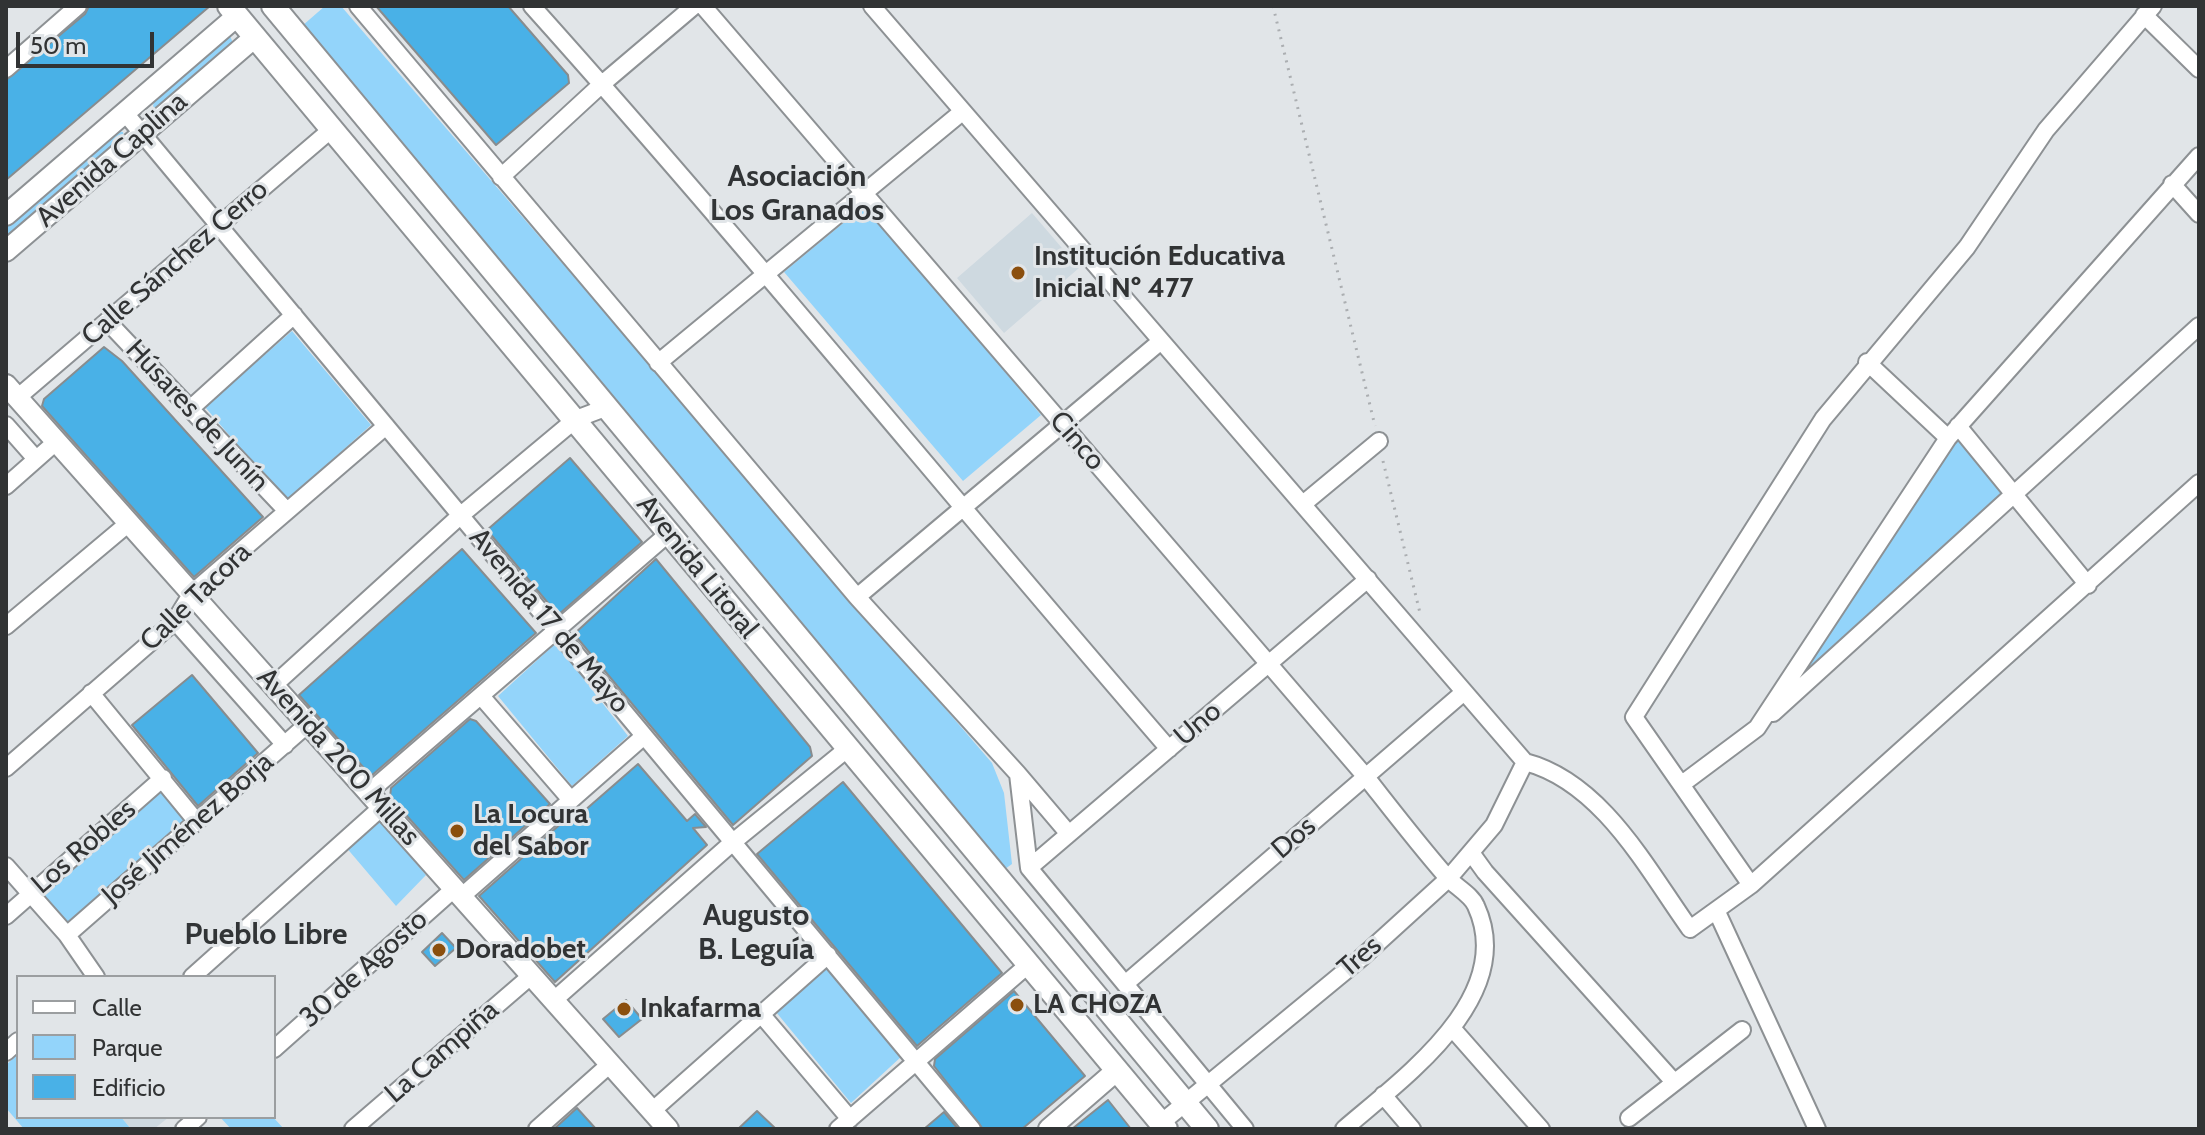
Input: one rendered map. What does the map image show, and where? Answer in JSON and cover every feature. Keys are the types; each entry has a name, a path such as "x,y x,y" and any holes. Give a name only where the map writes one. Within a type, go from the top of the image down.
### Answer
{"main road":[{"name":"Avenida Litoral","path":"238,9 255,37 1163,1126"},
{"name":"Avenida Caplina","path":"255,37 281,9"},
{"name":"Avenida Litoral","path":"281,9 605,408 1207,1129"}],"street":[{"path":"6,69 78,6"},
{"path":"358,6 857,597 1069,834"},
{"path":"532,6 765,273 961,508 1169,749"},
{"path":"501,177 602,84 694,6"},
{"name":"Cinco","path":"703,6 1366,777 1448,879 1475,903 1487,943 1474,992 1438,1047 1344,1129"},
{"path":"872,6 1525,762 1558,775 1617,825 1690,929 1751,885 2199,483"},
{"name":"Avenida Caplina","path":"6,215 125,113 238,9"},
{"path":"1751,885 1634,717 1769,499 1867,362 1967,247 2046,130 2149,11 2199,69"},
{"name":"Avenida Caplina","path":"6,251 255,37"},
{"path":"658,363 962,112"},
{"name":"Avenida 17 de Mayo","path":"125,113 972,1129"},
{"name":"Calle Sánchez Cerro","path":"12,392 107,321 333,128"},
{"path":"1757,728 1953,432 2199,156"},
{"path":"2172,184 2199,214"},
{"path":"190,409 294,315"},
{"name":"Húsares de Junín","path":"107,321 287,511"},
{"path":"1682,784 1757,728 2199,326"},
{"path":"857,597 1161,341"},
{"path":"1867,362 1953,432 2016,493 2088,585"},
{"name":"Avenida 200 Millas","path":"12,392 668,1129"},
{"path":"274,685 461,515 576,419 605,408"},
{"path":"6,425 36,459"},
{"name":"Calle Tacora","path":"6,768 175,621 192,593 386,426"},
{"path":"6,486 57,441"},
{"path":"1303,504 1379,441"},
{"path":"6,626 130,522"},
{"path":"194,975 481,696 669,533"},
{"name":"Uno","path":"1029,868 1368,579"},
{"path":"175,621 285,745"},
{"name":"Dos","path":"1125,984 1464,692"},
{"path":"91,693 197,822"},
{"path":"481,696 571,800"},
{"name":"José Jiménez Borja","path":"67,935 309,723"},
{"name":"30 de Agosto","path":"276,1047 644,736"},
{"path":"554,1000 733,842 847,749"},
{"name":"Tres","path":"1163,1126 1185,1102 1360,959 1448,879 1494,825 1525,762"},
{"path":"1018,774 1029,868 1245,1129"},
{"name":"Los Robles","path":"6,916 163,778"},
{"path":"1472,854 1674,1082"},
{"path":"6,866 67,935 93,975"},
{"path":"1717,912 1817,1129"},
{"path":"652,1111 828,955"},
{"path":"761,1014 844,1124 1029,964"},
{"name":"La Campiña","path":"353,1129 532,975"},
{"path":"1452,1028 1541,1129"},
{"path":"1629,1118 1742,1030"},
{"path":"537,1129 609,1065"},
{"path":"1049,1129 1116,1071"},
{"path":"1383,1095 1412,1129"}],"path":[{"path":"1273,6 1429,651"}],"shaded area":[{"name":"Institución Educativa Inicial Nº 477","path":"1032,213 1079,268 1004,333 957,278"},
{"path":"123,1119 166,1119 154,1129 131,1129"}],"green space":[{"path":"325,6 341,6 992,763 1004,793 1012,864 1005,869 302,26"},
{"path":"230,36 234,45 156,111 154,100 224,37"},
{"path":"117,131 123,132 124,138 6,241 6,227"},
{"path":"865,205 1041,415 963,481 784,272"},
{"path":"292,331 371,425 286,501 205,407"},
{"path":"1959,441 1999,481 2004,492 1839,649 1803,677 1826,632 1950,446"},
{"path":"556,643 628,736 572,786 498,696"},
{"path":"161,789 188,821 66,927 39,895"},
{"path":"376,817 426,875 396,906 345,846"},
{"path":"827,966 902,1056 851,1103 776,1012"},
{"path":"16,1056 16,1119 123,1119 131,1129 24,1129 6,1108 6,1065"},
{"path":"222,1119 275,1119 284,1129 231,1129"}],"building":[{"path":"89,6 210,6 6,180 6,80 85,14"},
{"path":"376,6 508,6 568,75 569,83 496,145"},
{"path":"104,347 122,361 263,517 194,577 42,406 44,399"},
{"path":"570,458 642,542 558,615 487,530"},
{"path":"462,549 536,633 371,776 299,695"},
{"path":"656,559 810,747 812,756 733,825 574,634"},
{"path":"192,675 258,753 198,806 132,725"},
{"path":"470,719 476,721 550,804 464,880 390,797 391,788"},
{"path":"638,764 687,821 695,814 706,827 693,828 707,845 555,982 479,896 565,820 568,825"},
{"path":"843,782 1002,973 917,1046 757,854"},
{"name":"Doradobet","path":"442,933 456,948 435,966 422,952"},
{"path":"1014,991 1085,1076 1022,1129 983,1129 934,1066 935,1059"},
{"name":"Inkafarma","path":"626,1000 642,1019 619,1037 603,1019"},
{"path":"1108,1100 1131,1129 1072,1129"},
{"path":"577,1108 596,1129 554,1129"},
{"path":"757,1111 776,1129 738,1129"},
{"path":"944,1112 958,1129 924,1129"}],"place":[{"name":"Institución Educativa Inicial Nº 477","path":"1018,273"},
{"name":"La Locura del Sabor","path":"457,831"},
{"name":"Doradobet","path":"439,950"},
{"name":"LA CHOZA","path":"1017,1005"},
{"name":"Inkafarma","path":"624,1009"}],"district":[{"name":"Asociación Los Granados","path":"797,194"},
{"name":"Augusto B. Leguía","path":"756,933"},
{"name":"Pueblo Libre","path":"266,935"}]}
